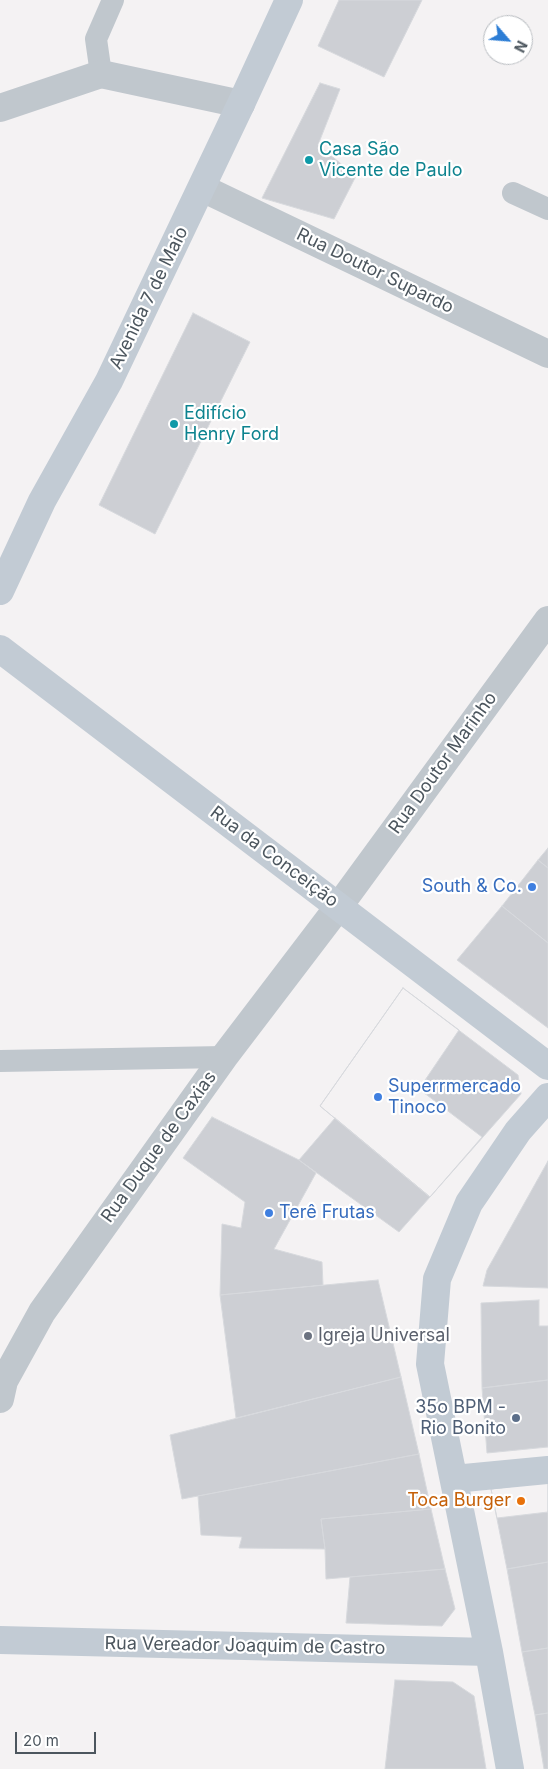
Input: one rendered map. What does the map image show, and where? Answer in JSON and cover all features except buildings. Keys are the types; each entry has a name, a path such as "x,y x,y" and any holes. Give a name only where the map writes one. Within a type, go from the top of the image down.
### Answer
{"main road":[{"name":"Avenida 7 de Maio","path":"0,591 42,501 108,381 202,188 289,0"},
{"name":"Rua da Conceição","path":"0,649 548,1066"},
{"path":"510,1769 489,1652 430,1364 437,1279 469,1203 518,1131 548,1097"},
{"path":"454,1479 548,1470"},
{"name":"Rua Vereador Joaquim de Castro","path":"0,1640 489,1652"}],"street":[{"path":"101,74 96,39 113,0"},
{"path":"0,108 101,74 241,104"},
{"name":"Rua Doutor Supardo","path":"202,188 548,354"},
{"path":"513,193 548,209"},
{"name":"Rua Doutor Marinho","path":"339,906 548,620"},
{"name":"Rua Duque de Caxias","path":"0,1399 4,1381 42,1312 224,1056 339,906"},
{"path":"0,1061 224,1056"}],"place":[{"name":"Casa São Vicente de Paulo","path":"309,160"},
{"name":"Edifício Henry Ford","path":"174,424"},
{"name":"South & Co.","path":"532,887"},
{"name":"Superrmercado Tinoco","path":"378,1097"},
{"name":"Terê Frutas","path":"269,1213"},
{"name":"Igreja Universal","path":"308,1336"},
{"name":"35o BPM - Rio Bonito","path":"516,1418"},
{"name":"Toca Burger","path":"521,1501"}]}
